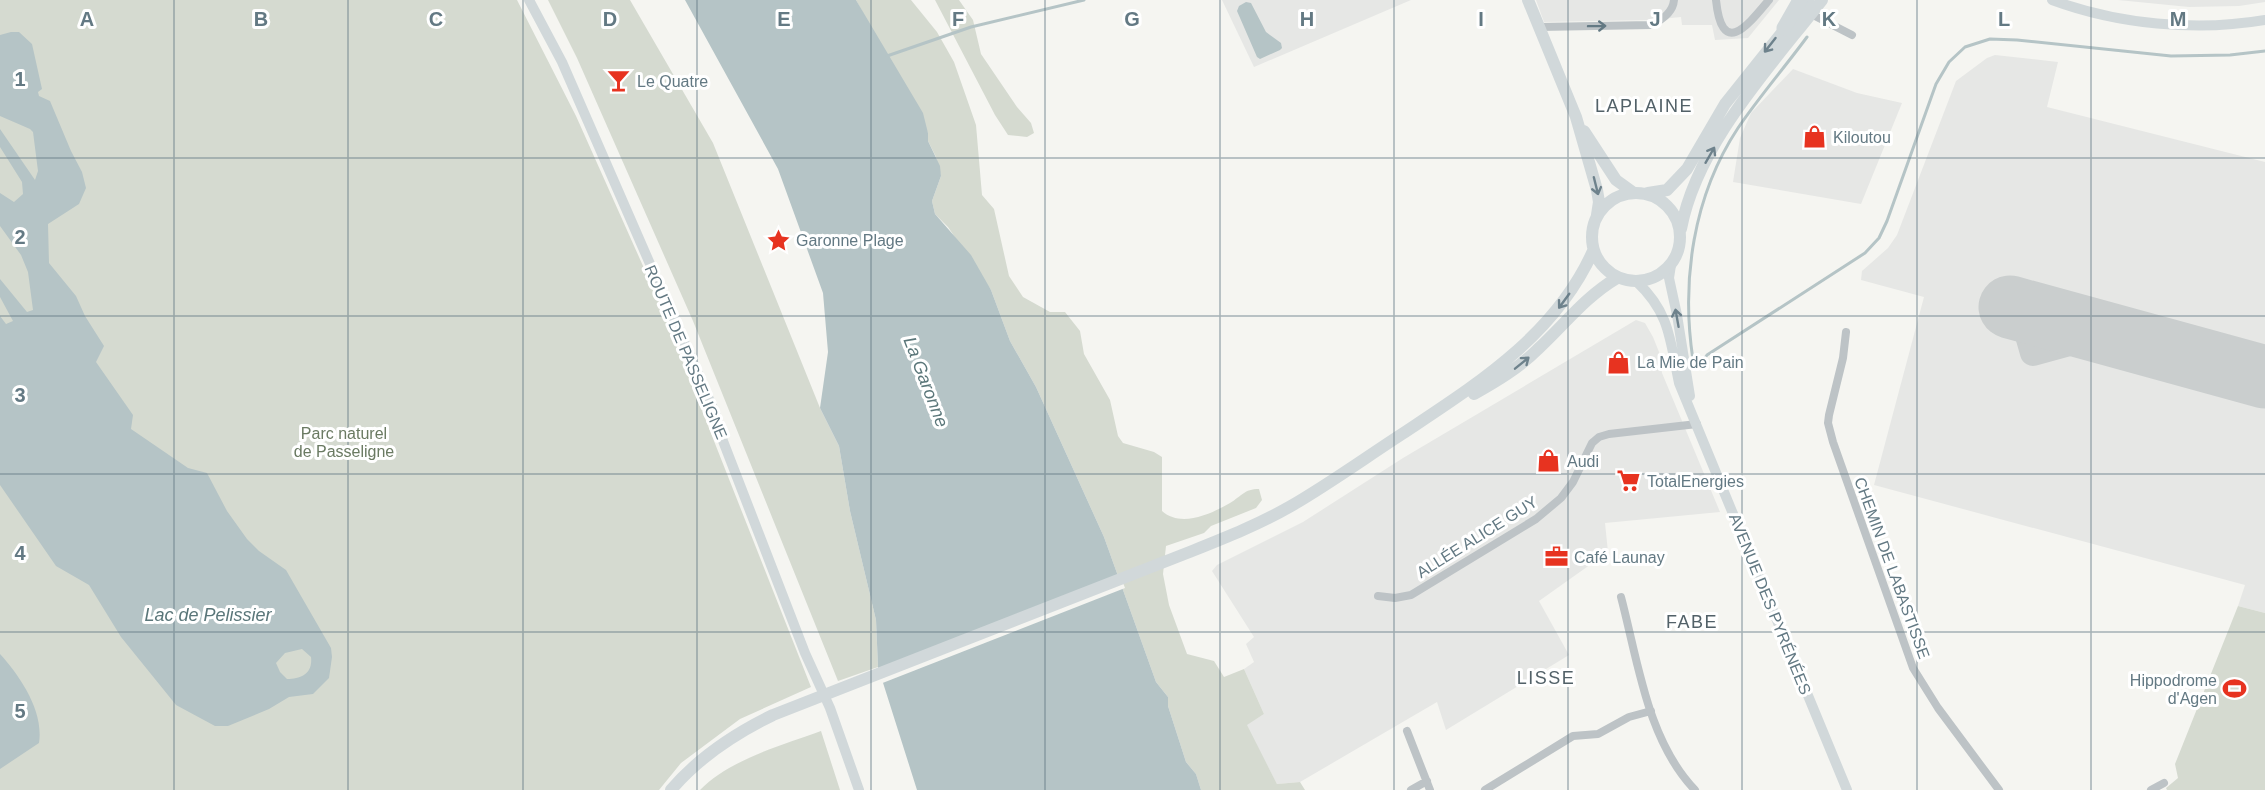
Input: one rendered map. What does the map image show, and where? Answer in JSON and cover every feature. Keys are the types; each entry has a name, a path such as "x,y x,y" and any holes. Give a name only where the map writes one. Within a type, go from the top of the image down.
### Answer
{"highway":[{"path":"1784,28 1800,0"}],"main road":[{"path":"1188,556 1290,507 1496,370 1519,352 1545,325 1583,274 1593,251 1592,232 1599,202 1597,190 1576,117 1528,0"},
{"path":"1597,215 1613,200 1639,193 1666,190 1677,182 1725,104 1808,0"},
{"path":"1593,251 1602,266 1617,278 1637,282 1650,280 1671,265 1680,244 1686,204 1720,137 1737,109 1822,0"},
{"path":"1576,117 1616,180 1639,193 1657,198 1668,207 1676,219 1680,233"},
{"path":"671,790 694,766 747,728 1252,531 1294,510 1455,405 1499,380 1538,350 1597,290 1617,278"},
{"path":"677,790 697,769 720,751 745,735 794,710"}],"street":[{"name":"ROUTE DE PASSELIGNE","path":"530,0 562,62 715,413 723,441 805,653 830,708 859,790"},
{"path":"1539,27 1651,25 1661,21 1671,11 1674,0"},
{"path":"1716,0 1721,25 1735,32 1744,29 1769,0"},
{"path":"2052,0 2112,17 2172,24 2265,20"},
{"path":"1811,14 1852,35"},
{"name":"AVENUE DES PYRÉNÉES","path":"1671,265 1668,278 1677,315 1686,381 1696,421"},
{"name":"AVENUE DES PYRÉNÉES","path":"1637,282 1650,295 1662,313 1678,383 1696,421 1847,790"},
{"name":"CHEMIN DE LABASTISSE","path":"1846,332 1843,358 1828,423 1833,442 1913,669 1938,708 1999,790"},
{"name":"ALLÉE ALICE GUY","path":"1378,596 1395,598 1411,595 1536,519 1561,498 1573,482 1588,450 1599,437 1696,421"},
{"path":"1621,597 1650,711 1667,752 1695,790"},
{"path":"1489,789 1573,736 1598,734 1629,717 1650,711"},
{"path":"1407,731 1430,790"},
{"path":"1411,790 1427,781"},
{"path":"2151,790 2164,783"}],"shaded area":[{"path":"1222,0 1411,0 1254,67"},
{"path":"1536,0 1779,0 1748,38 1715,40 1712,25 1682,25 1681,17 1651,20 1544,22"},
{"path":"2118,0 2265,0 2265,2 2239,6 2189,7"},
{"path":"1995,55 2058,62 2047,107 2265,162 2265,613 2238,606 2245,585 1874,485 1924,297 1861,280 1862,271 1888,248 1897,235 1956,81 1987,58"},
{"path":"1793,69 1857,93 1902,103 1861,204 1733,182 1740,138 1751,113"},
{"path":"1636,320 1645,323 1653,337 1659,352 1662,373 1720,512 1605,523 1608,552 1539,601 1569,655 1446,730 1437,702 1300,782 1277,784 1246,725 1264,714 1244,669 1254,662 1246,644 1254,637 1212,571 1217,565 1303,522 1403,458"}],"green space":[{"name":"Parc naturel de Passeligne","path":"0,0 517,0 576,116 660,304 811,687 740,719 681,763 659,790 0,790"},
{"path":"548,0 630,0 713,143 820,408 839,446 850,511 876,620 878,667 838,681 693,321 577,58"},
{"path":"856,0 911,0 937,32 954,62 976,125 982,195 994,209 1009,276 1023,297 1050,312 1065,312 1080,331 1084,354 1110,400 1118,436 1123,443 1154,452 1162,457 1162,511 1178,518 1196,518 1222,507 1246,492 1259,489 1262,500 1256,508 1211,526 1204,533 1166,546 1163,574 1169,605 1187,654 1214,661 1224,677 1244,669 1264,714 1247,725 1277,784 1300,782 1305,790 1201,790 1196,774 1186,762 1168,706 1168,697 1156,682 1104,537 1036,387 1010,341 991,290 948,227 935,214 932,201 941,176 936,157 928,141 928,133"},
{"path":"935,0 959,0 973,20 981,54 1017,107 1031,123 1034,133 1027,137 1008,135 995,115"},
{"name":"Hippodrome d'Agen","path":"2238,606 2265,613 2265,790 2167,790 2166,788 2178,778 2175,764"},
{"path":"821,731 840,790 700,790 712,779 741,762"}],"water":[{"name":"La Garonne","path":"685,0 856,0 923,113 928,141 940,166 941,176 932,201 935,214 971,255 991,290 1010,341 1036,387 1104,537 1156,682 1168,697 1168,706 1186,762 1196,774 1201,790 917,790 878,667 876,620 850,511 839,446 820,408 828,352 823,293 778,169"},
{"path":"1246,2 1251,3 1266,32 1281,43 1280,50 1260,59 1257,57 1237,11 1239,6"},
{"name":"Lac de Pelissier","path":"19,32 32,44 42,89 38,92 39,96 50,101 82,172 86,188 79,204 48,224 49,263 76,296 85,316 104,346 96,362 133,415 131,429 188,468 207,473 227,511 247,539 259,551 286,570 331,648 329,678 313,694 289,697 269,709 228,726 215,726 176,705 121,637 89,585 56,566 0,485 0,316 6,324 13,321 0,297 0,279 27,312 33,310 28,272 21,255 0,226 0,193 14,202 23,194 22,182 0,147 0,129 35,180 38,171 33,132 0,116 0,35","holes":["302,649 311,657 310,668 297,678 287,679 280,672 276,663 285,653"]},
{"path":"0,654 29,695 40,731 39,743 0,769"}],"pier":[{"path":"1120,575 1125,588 880,684 876,671"}],"waterway":[{"path":"887,56 971,27 1084,0"},
{"path":"1807,37 1738,128 1710,182 1694,240 1690,270 1689,300 1693,360 1700,365 1707,355 1865,253 1879,238 1936,84 1949,62 1965,47 1990,39 2171,56 2230,55 2265,51"}],"taxiway":[{"path":"2066,323 2061,317 2050,313 2034,321 2027,332 2033,353 2095,336 2118,337"}],"runway":[{"path":"2010,307 2265,377"}],"place":[{"name":"Le Quatre","path":"619,81"},
{"name":"Kiloutou","path":"1815,137"},
{"name":"Garonne Plage","path":"778,240"},
{"name":"La Mie de Pain","path":"1619,362"},
{"name":"Audi","path":"1549,461"},
{"name":"TotalEnergies","path":"1629,481"},
{"name":"Café Launay","path":"1556,557"},
{"name":"Hippodrome d'Agen","path":"2235,689"}],"district":[{"name":"LAPLAINE","path":"1644,106"},
{"name":"FABE","path":"1692,622"},
{"name":"LISSE","path":"1546,678"}]}
